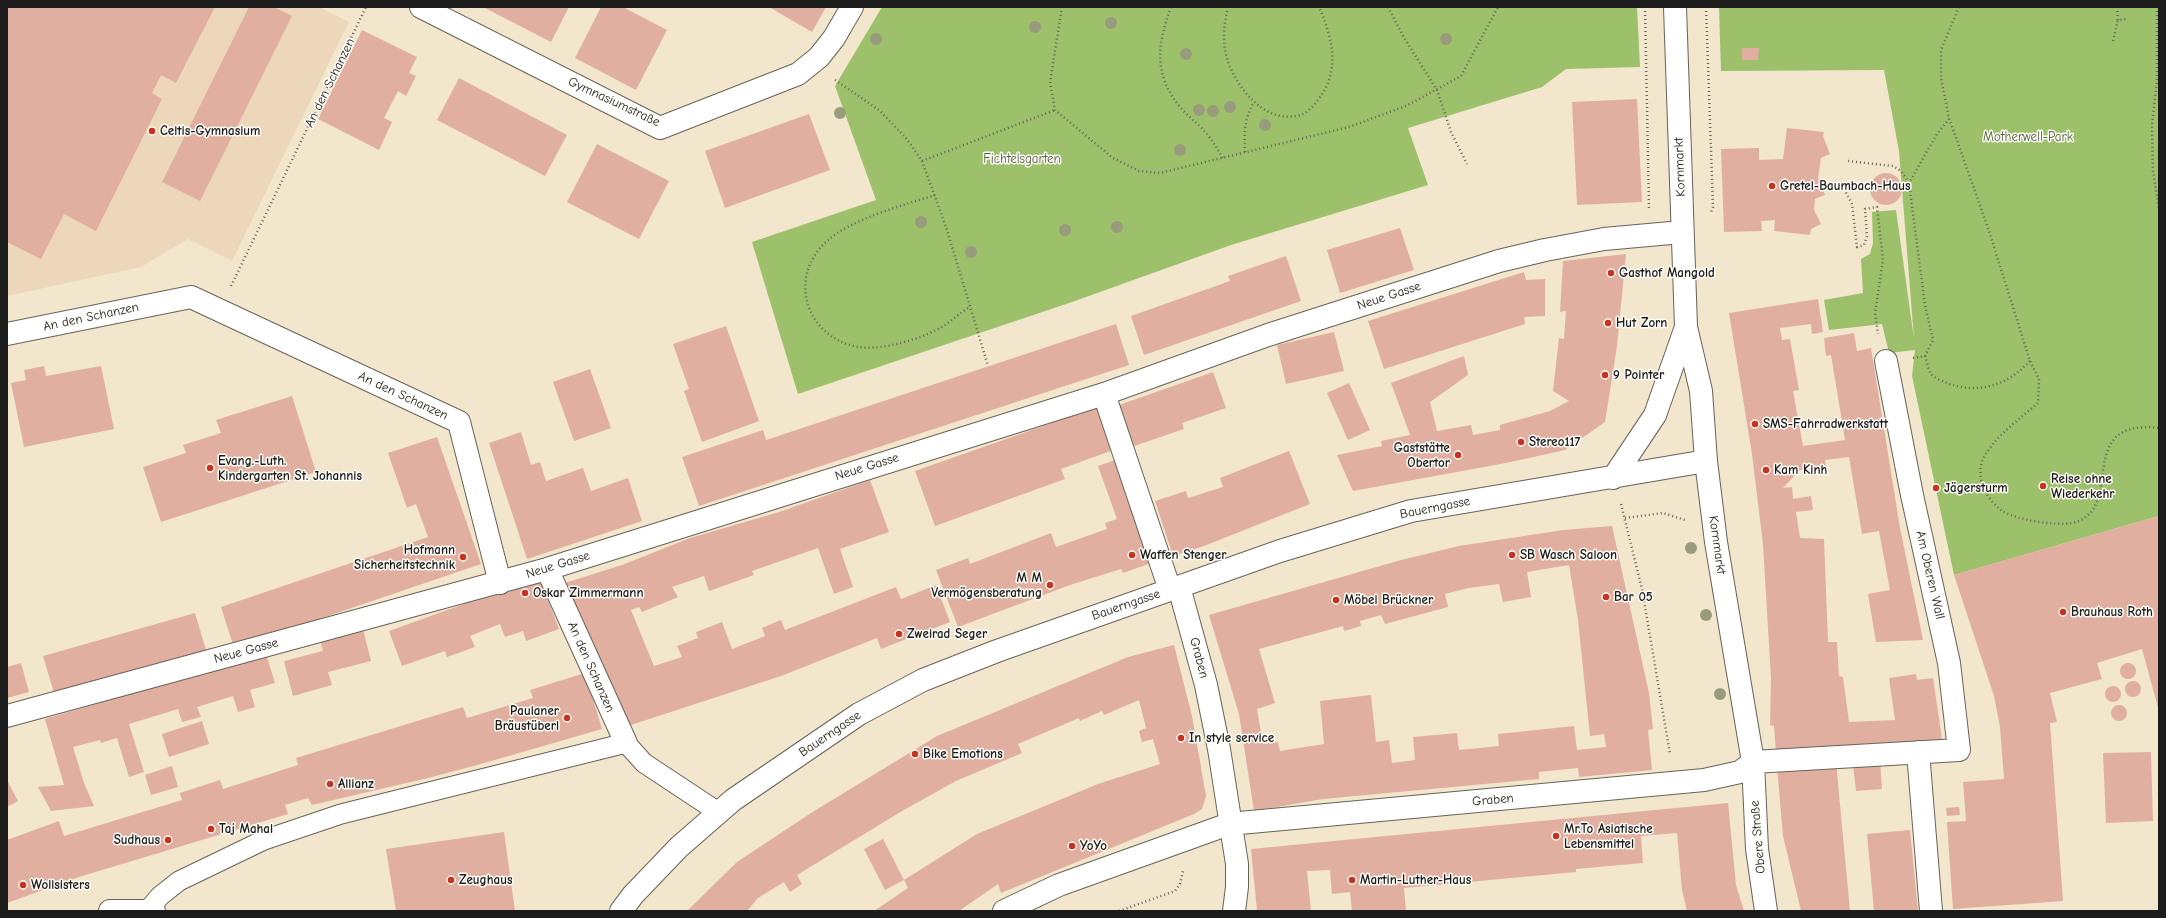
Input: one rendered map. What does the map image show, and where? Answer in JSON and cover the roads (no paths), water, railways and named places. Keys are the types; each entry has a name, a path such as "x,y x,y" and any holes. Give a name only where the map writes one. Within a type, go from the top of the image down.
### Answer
{"street":[{"name":"Gymnasiumstraße","path":"421,7 660,128 798,74 811,65 834,38 852,7"},
{"name":"Kornmarkt","path":"1675,7 1686,327 1701,391 1706,461 1718,555 1753,762"},
{"name":"Neue Gasse","path":"7,716 547,569 1104,394 1268,335 1499,261 1604,239 1682,232"},
{"name":"An den Schanzen","path":"7,334 191,297 459,422 500,582"},
{"name":"Kornmarkt","path":"1613,478 1655,415 1686,327"},
{"name":"Am Oberen Wall","path":"1753,762 1959,750 1949,663 1912,495 1886,361"},
{"path":"1104,394 1174,588"},
{"name":"Bauerngasse","path":"621,911 633,895 679,847 733,800 859,714 923,680 997,651 1280,551 1411,511 1613,478 1706,461"},
{"name":"An den Schanzen","path":"547,569 626,743"},
{"name":"Graben","path":"1174,588 1206,686 1219,749 1229,824"},
{"path":"1918,752 1931,911"},
{"name":"Graben","path":"1004,911 1059,885 1229,824 1674,783 1722,777 1740,772 1753,762"},
{"name":"Obere Straße","path":"1753,762 1757,849 1766,911"},
{"path":"1229,824 1237,864 1237,887 1234,911"},
{"path":"110,911 152,910"}],"lane":[{"path":"152,910 160,896 179,881 264,840 341,814 626,743 644,763 718,812"}],"place":[{"name":"Celtis-Gymnasium","path":"152,131"},
{"name":"Gretel-Baumbach-Haus","path":"1772,186"},
{"name":"Gasthof Mangold","path":"1611,273"},
{"name":"Hut Zorn","path":"1608,323"},
{"name":"9 Pointer","path":"1605,375"},
{"name":"SMS-Fahrradwerkstatt","path":"1755,424"},
{"name":"Stereo117","path":"1521,442"},
{"name":"Gaststätte Obertor","path":"1458,455"},
{"name":"Evang.-Luth. Kindergarten St. Johannis","path":"210,468"},
{"name":"Kam Kinh","path":"1766,470"},
{"name":"Reise ohne Wiederkehr","path":"2043,486"},
{"name":"Jägersturm","path":"1936,488"},
{"name":"Waffen Stenger","path":"1132,555"},
{"name":"SB Wasch Saloon","path":"1512,555"},
{"name":"Hofmann Sicherheitstechnik","path":"463,557"},
{"name":"M M Vermögensberatung","path":"1050,585"},
{"name":"Oskar Zimmermann","path":"525,593"},
{"name":"Bar 05","path":"1606,597"},
{"name":"Möbel Brückner","path":"1336,600"},
{"name":"Brauhaus Roth","path":"2063,612"},
{"name":"Zweirad Seger","path":"899,634"},
{"name":"Paulaner Bräustüberl","path":"567,718"},
{"name":"In style service","path":"1181,738"},
{"name":"Bike Emotions","path":"915,754"},
{"name":"Allianz","path":"330,784"},
{"name":"Taj Mahal","path":"211,829"},
{"name":"Mr.To Asiatische Lebensmittel","path":"1556,836"},
{"name":"Sudhaus","path":"168,840"},
{"name":"YoYo","path":"1072,846"},
{"name":"Zeughaus","path":"451,880"},
{"name":"Martin-Luther-Haus","path":"1352,880"},
{"name":"Wollsisters","path":"23,885"}],"park label":[{"name":"Motherwell-Park","path":"2028,137"},
{"name":"Fichtelsgarten","path":"1022,159"}]}
